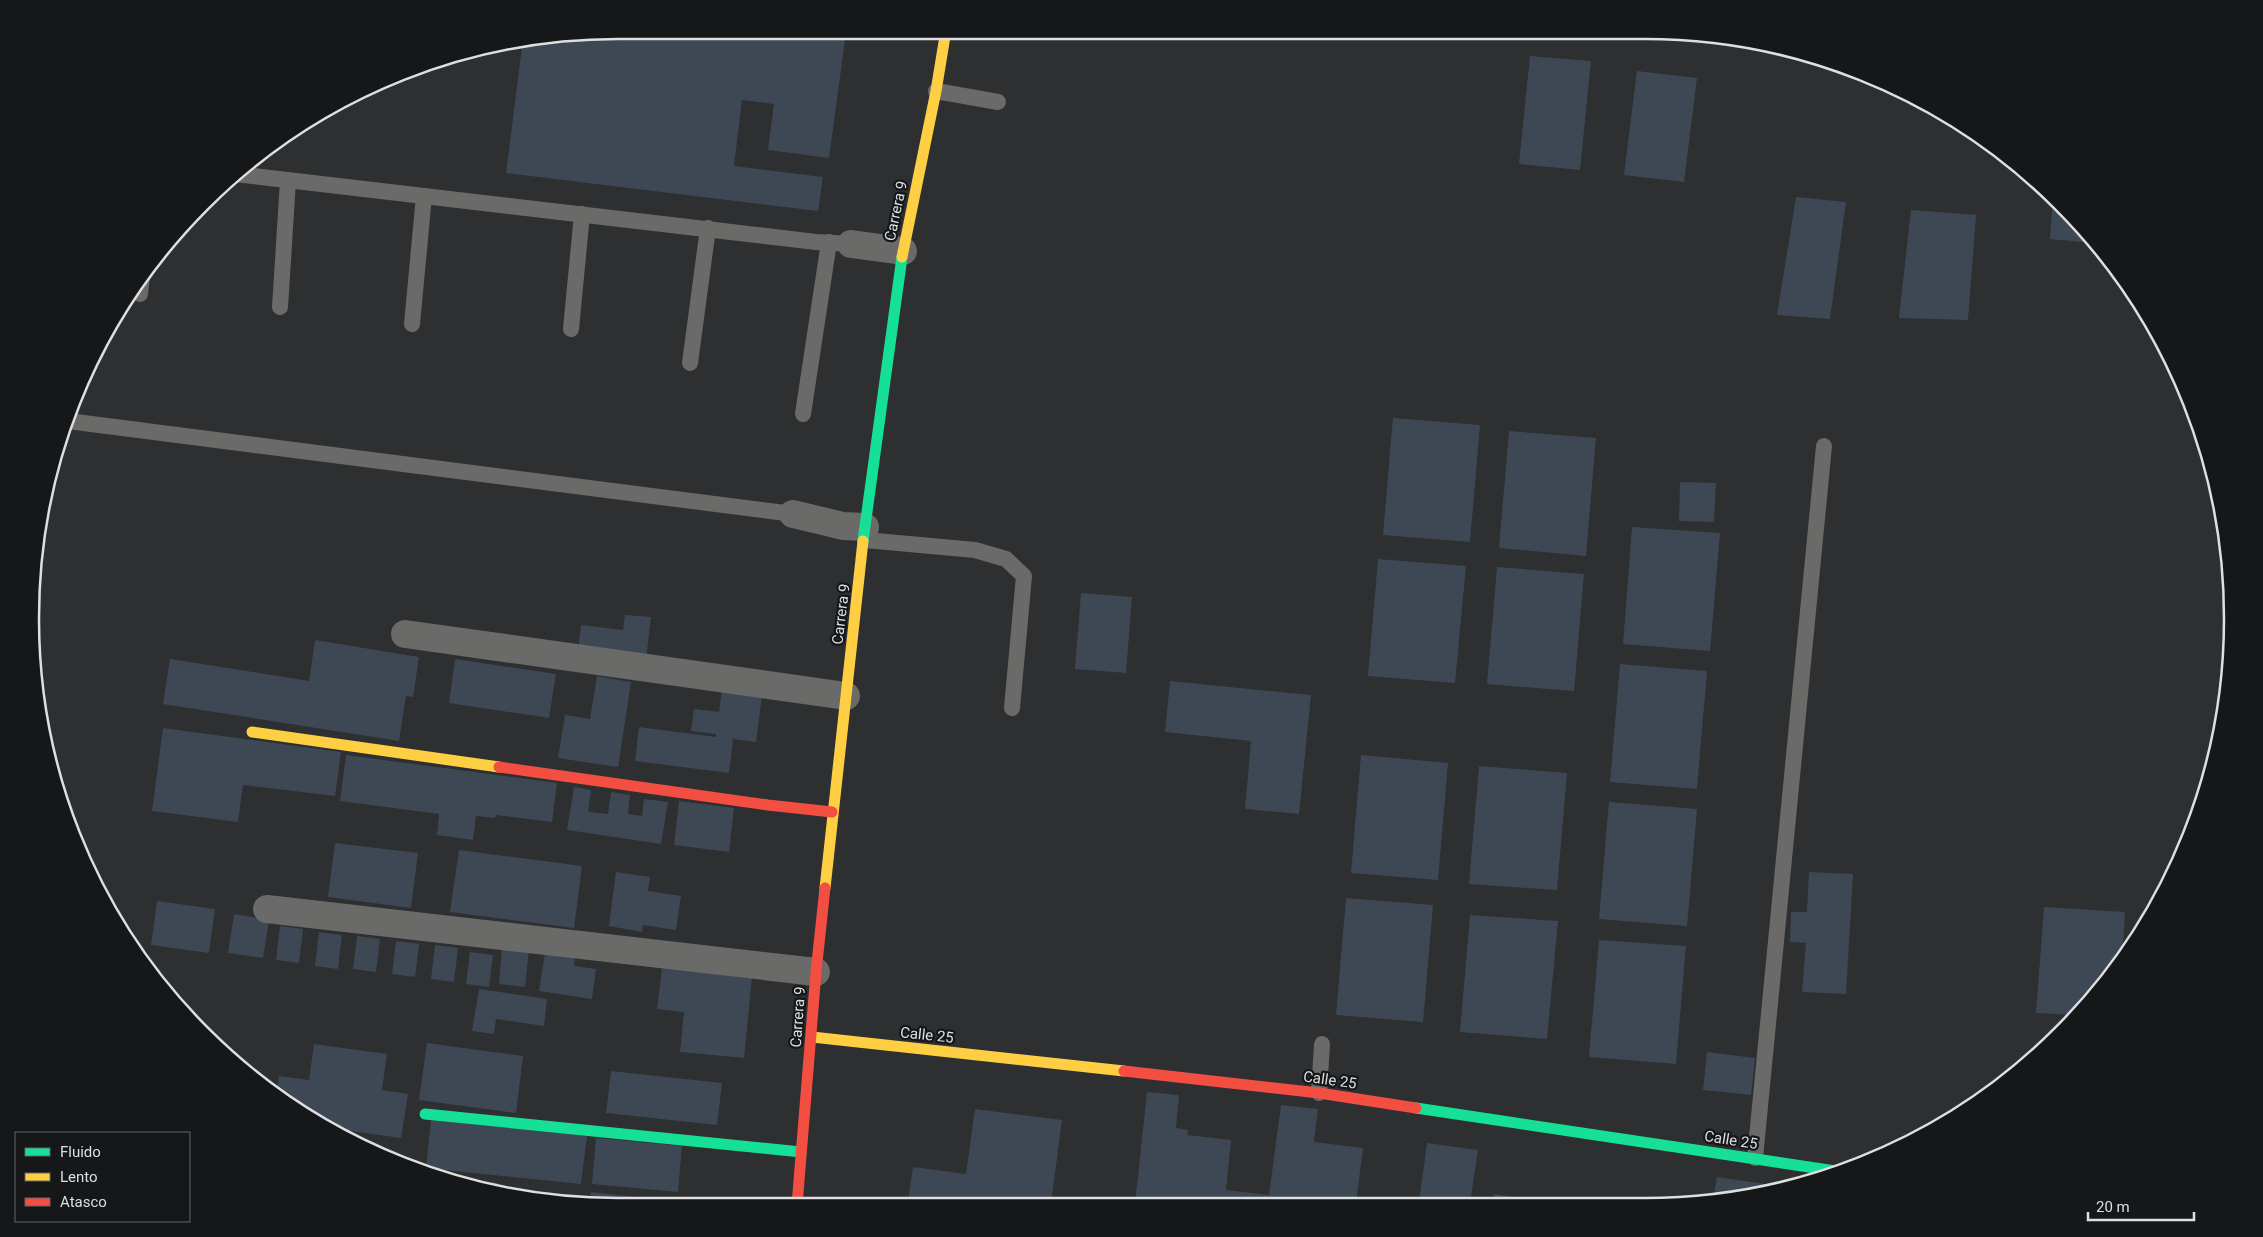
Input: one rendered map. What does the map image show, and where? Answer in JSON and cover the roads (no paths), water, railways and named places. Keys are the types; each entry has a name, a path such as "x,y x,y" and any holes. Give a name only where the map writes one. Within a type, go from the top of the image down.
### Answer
{"street":[{"name":"Carrera 9","path":"797,1198 816,972 832,812 865,534 902,251 936,91 944,39"},
{"path":"840,243 902,251"},
{"path":"793,514 844,526 865,534"},
{"path":"405,634 846,696"},
{"path":"252,732 768,805 832,812"},
{"path":"267,909 816,972"},
{"name":"Calle 25","path":"812,1037 1319,1093 1824,1169"},
{"path":"425,1114 800,1152"}],"lane":[{"path":"936,91 998,102"},
{"path":"246,175 816,242 840,243 802,414"},
{"path":"280,307 288,181"},
{"path":"412,324 424,196"},
{"path":"571,329 582,214"},
{"path":"690,363 708,228"},
{"path":"74,422 793,514"},
{"path":"1754,1158 1824,446"},
{"path":"865,534 976,550 1006,559 1024,576 1012,708"},
{"path":"1319,1093 1322,1044"}]}
